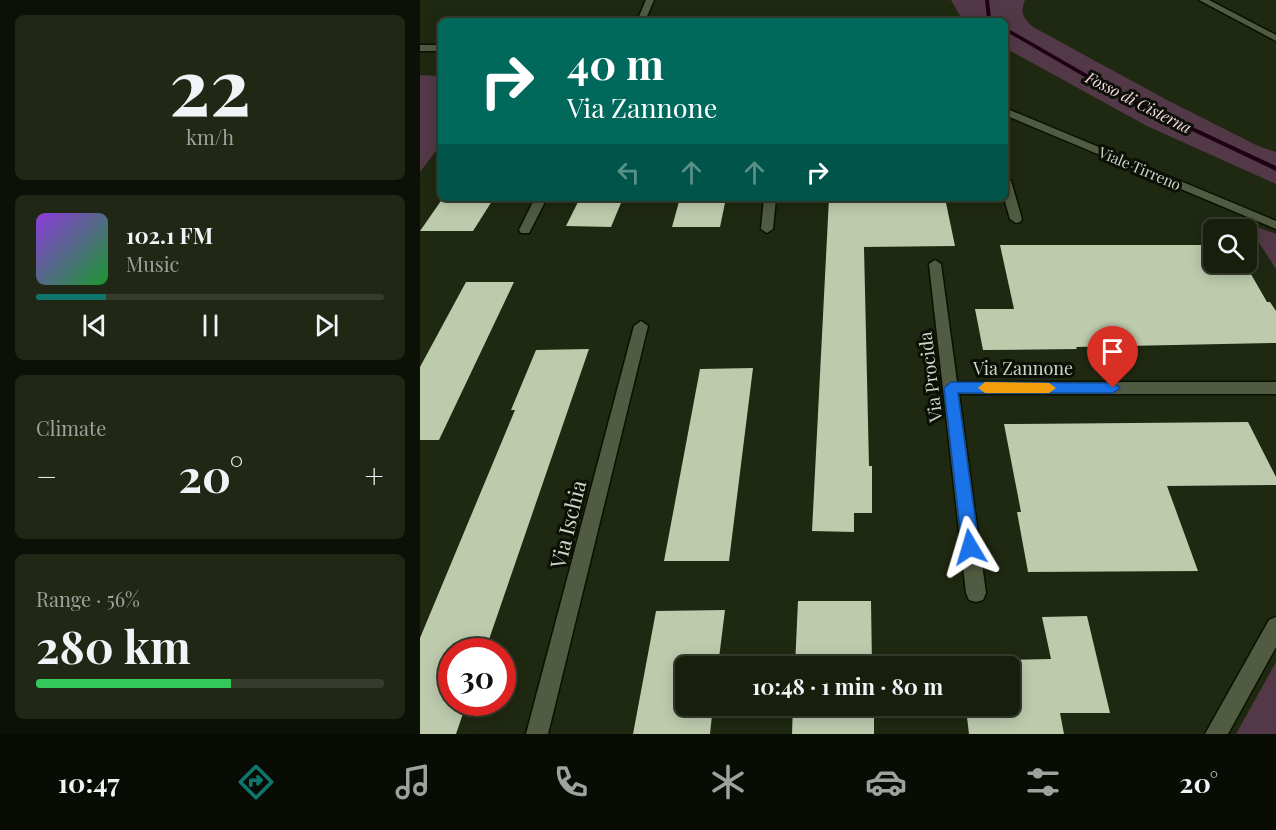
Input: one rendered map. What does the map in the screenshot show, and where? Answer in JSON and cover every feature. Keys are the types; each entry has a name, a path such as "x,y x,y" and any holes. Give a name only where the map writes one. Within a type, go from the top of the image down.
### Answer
{"street":[{"path":"642,18 650,0"},
{"path":"1203,0 1276,38"},
{"path":"420,48 438,48"},
{"name":"Viale Tirreno","path":"1008,112 1276,225"},
{"path":"1008,191 1016,219"},
{"path":"525,230 540,201"},
{"path":"767,229 770,201"},
{"name":"Via Procida","path":"936,264 976,593"},
{"name":"Via Ischia","path":"537,734 641,326"},
{"name":"Via Zannone","path":"951,388 1276,388"},
{"path":"1216,734 1276,627"}],"shaded area":[{"path":"951,0 1025,0 1023,15 1033,27 1165,99 1258,146 1276,152 1276,184 1147,126 1008,50 1008,18 961,18"},
{"path":"420,75 438,76 438,148 420,172"},
{"path":"1257,227 1276,234 1276,269 1257,240"},
{"path":"1276,662 1276,734 1236,734"}],"building":[{"path":"441,201 492,201 473,231 420,231"},
{"path":"578,201 622,201 611,227 566,226"},
{"path":"679,201 725,201 720,227 672,227"},
{"path":"829,201 946,201 955,246 864,247 872,513 854,513 854,532 812,531"},
{"path":"1000,245 1203,245 1203,273 1250,273 1267,302 1270,302 1276,311 1276,343 983,350 975,309 1014,309"},
{"path":"466,282 514,282 439,440 420,440 420,367"},
{"path":"589,349 489,638 438,638 438,716 462,716 456,734 420,734 420,638 515,410 511,410 536,350"},
{"path":"753,368 729,561 664,561 700,369"},
{"path":"1248,422 1276,477 1276,485 1167,486 1198,571 1028,572 1017,512 1021,512 1004,424"},
{"path":"798,601 871,601 872,656 795,656"},
{"path":"725,610 719,656 675,656 675,716 712,716 710,734 633,734 656,611"},
{"path":"1087,616 1110,713 1060,713 1064,734 969,734 967,716 1020,716 1020,660 1051,659 1042,617"},
{"path":"793,716 874,716 874,734 792,734"}],"waterway":[{"name":"Fosso di Cisterna","path":"987,0 989,18"},
{"name":"Fosso di Cisterna","path":"1008,31 1116,93 1276,169"}],"slow traffic":[{"path":"985,388 1049,388"}],"route":[{"path":"970,547 951,388 1113,388"}]}
